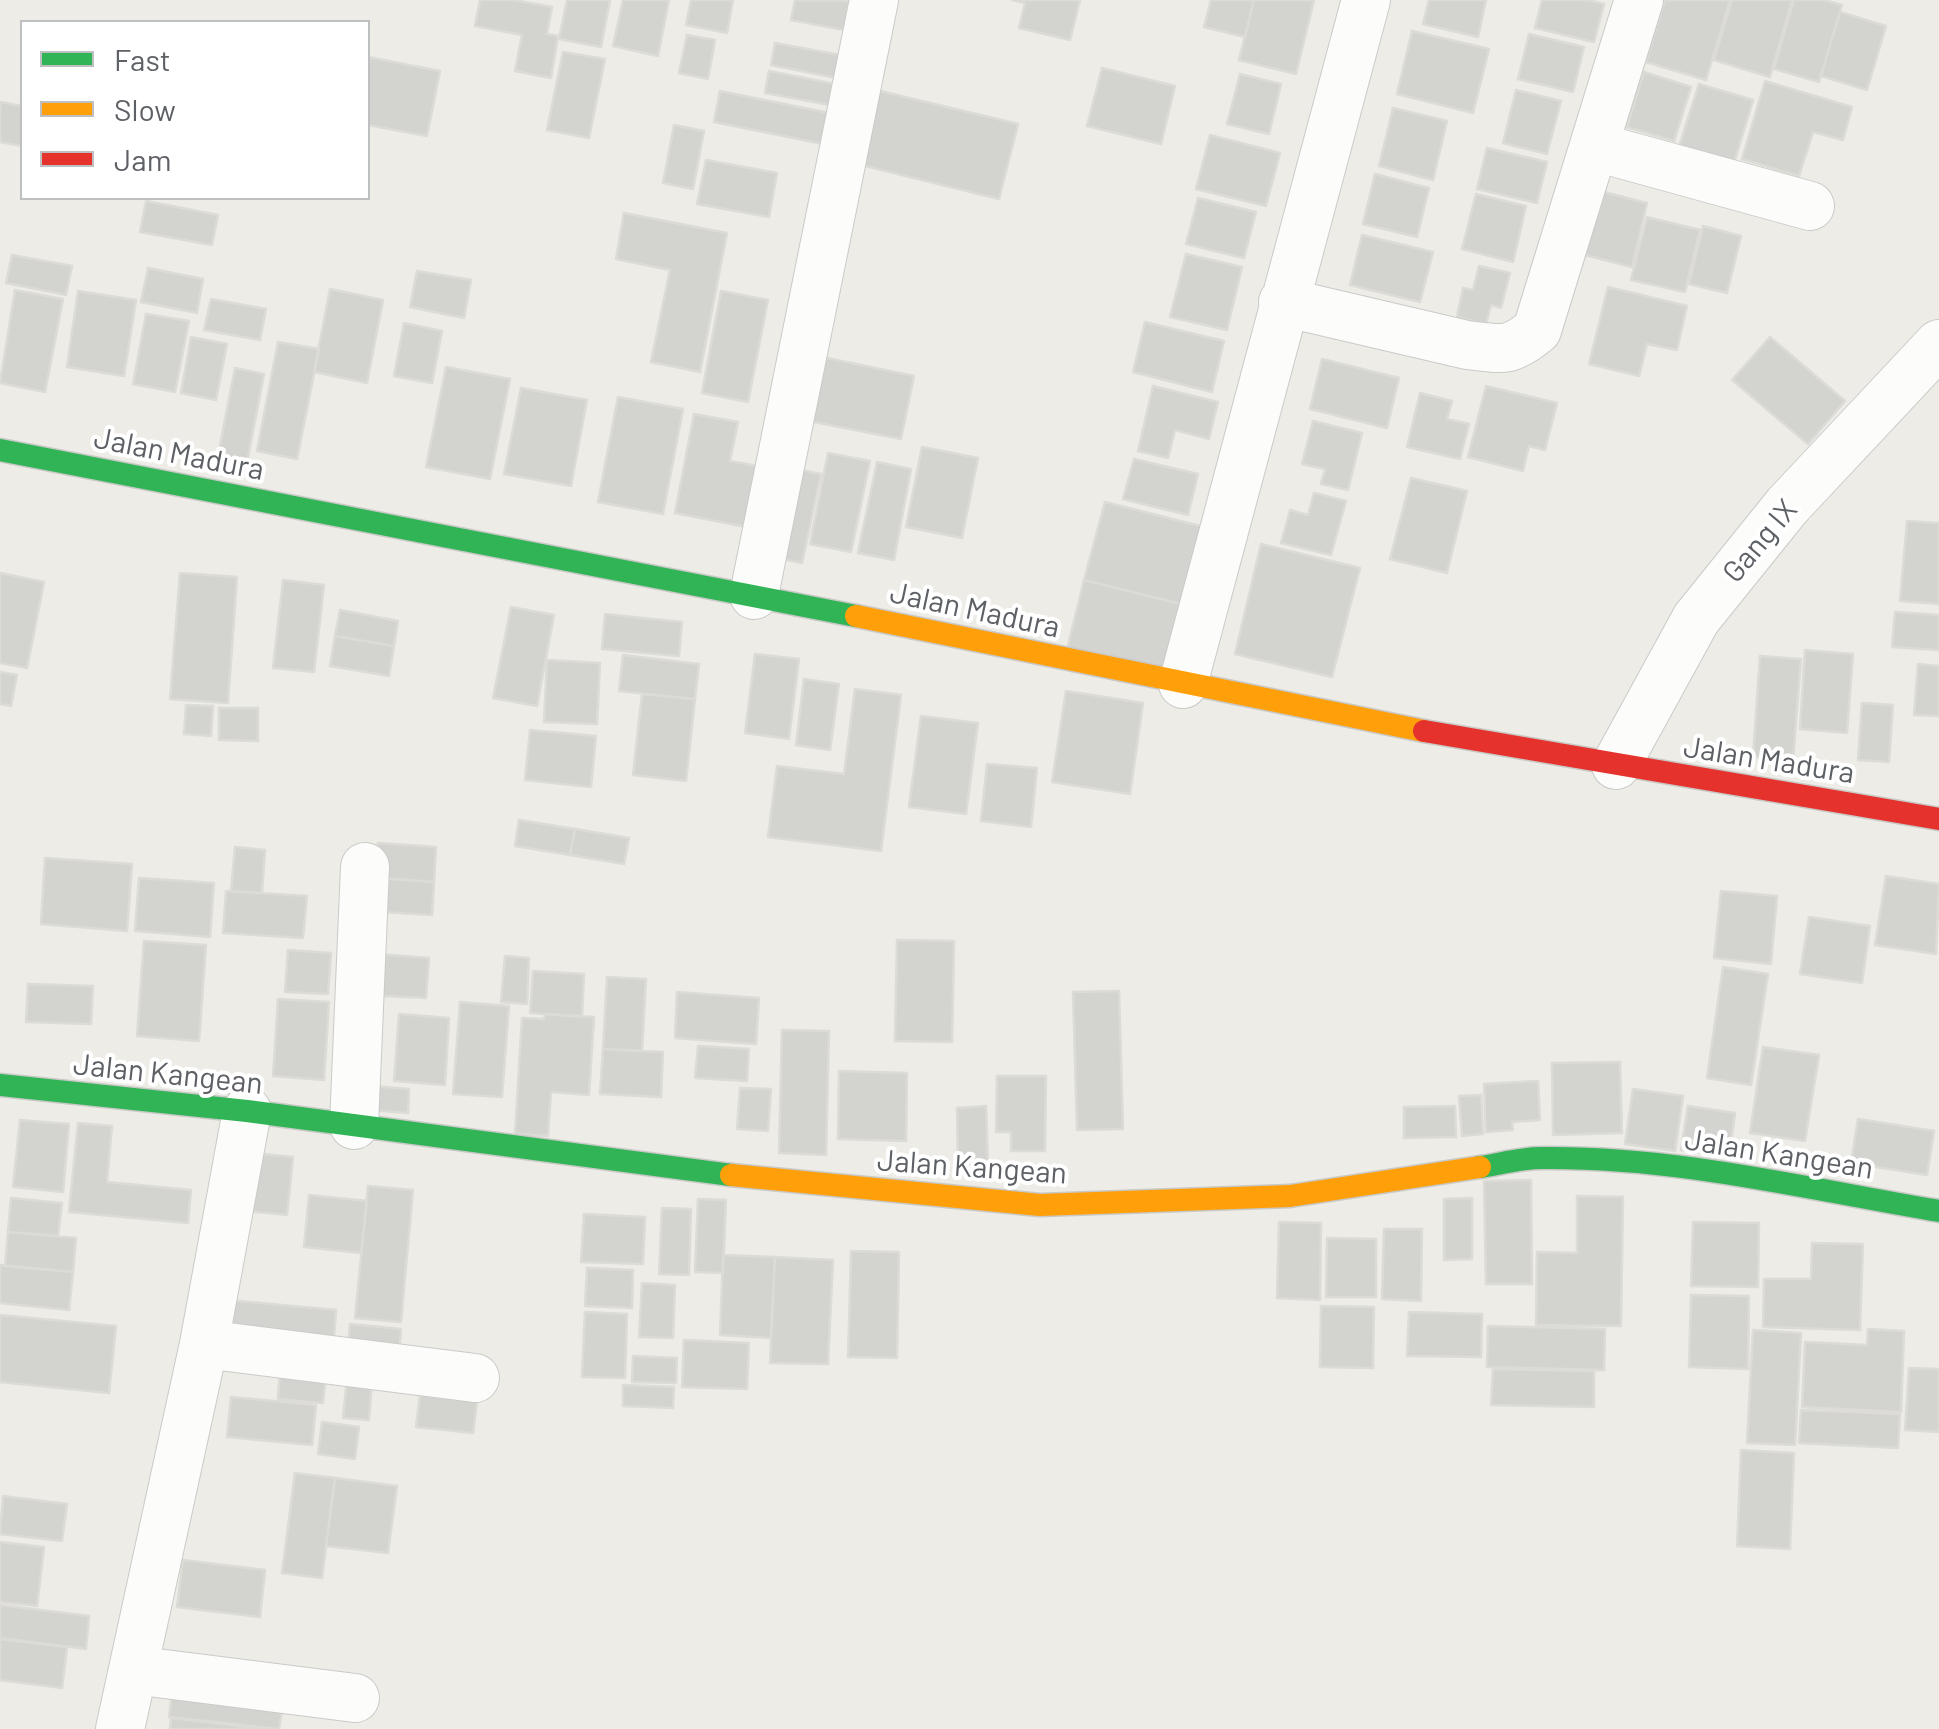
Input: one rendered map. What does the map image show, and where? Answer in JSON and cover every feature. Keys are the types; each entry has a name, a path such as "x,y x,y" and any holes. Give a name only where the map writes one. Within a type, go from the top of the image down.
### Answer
{"street":[{"path":"754,595 874,0"},
{"path":"1183,684 1366,0"},
{"path":"1283,302 1498,348 1516,346 1538,330 1639,0"},
{"path":"1596,147 1810,206"},
{"name":"Gang IX","path":"1616,765 1696,619 1787,506 1939,344"},
{"name":"Jalan Madura","path":"0,450 754,595 1392,726 1939,818"},
{"path":"354,1124 365,868"},
{"name":"Jalan Kangean","path":"0,1086 354,1124 792,1183 1040,1205 1290,1196 1538,1158 1616,1160 1694,1169 1939,1211"},
{"path":"120,1729 204,1344 247,1111"},
{"path":"204,1344 475,1378"},
{"path":"134,1670 355,1698"}],"building":[{"path":"480,0 514,0 552,7 547,34 558,36 551,78 515,71 522,35 475,26"},
{"path":"567,0 610,0 601,47 559,39"},
{"path":"623,0 669,0 658,56 613,46"},
{"path":"691,0 733,0 727,33 686,25"},
{"path":"795,0 849,1 844,30 791,20"},
{"path":"1012,0 1080,0 1070,40 1019,28 1025,3"},
{"path":"1211,0 1254,0 1245,37 1204,27"},
{"path":"1254,0 1314,0 1296,74 1239,60"},
{"path":"1429,0 1486,0 1478,37 1423,24"},
{"path":"1542,0 1604,4 1594,42 1535,28"},
{"path":"1665,0 1730,0 1706,80 1646,62"},
{"path":"1732,0 1792,0 1770,77 1714,60"},
{"path":"1794,0 1824,0 1842,5 1819,82 1774,69"},
{"path":"1840,12 1886,26 1867,90 1821,76"},
{"path":"1412,31 1489,49 1473,113 1397,94"},
{"path":"1529,34 1584,47 1573,92 1518,79"},
{"path":"687,35 715,40 708,79 679,73"},
{"path":"775,43 840,55 836,78 771,65"},
{"path":"563,52 605,59 589,138 547,130"},
{"path":"370,57 440,71 427,136 370,125"},
{"path":"1102,68 1175,86 1161,144 1087,126"},
{"path":"769,71 835,84 830,105 765,93"},
{"path":"1644,72 1691,87 1674,141 1627,127"},
{"path":"1240,74 1281,84 1269,134 1227,124"},
{"path":"1765,81 1852,107 1843,140 1813,132 1799,176 1742,159"},
{"path":"1699,84 1753,100 1734,163 1679,147"},
{"path":"872,89 1018,124 999,199 853,163"},
{"path":"1516,90 1561,101 1547,154 1503,143"},
{"path":"720,91 829,113 823,144 714,122"},
{"path":"0,102 20,106 20,146 0,142"},
{"path":"1393,108 1447,121 1433,180 1379,166"},
{"path":"674,125 704,131 693,189 663,183"},
{"path":"1210,135 1280,153 1266,206 1196,189"},
{"path":"1487,148 1547,162 1537,203 1477,189"},
{"path":"706,160 777,173 769,217 697,204"},
{"path":"1375,174 1429,188 1417,237 1363,224"},
{"path":"1600,191 1647,203 1632,267 1585,255"},
{"path":"1476,194 1526,206 1513,262 1462,249"},
{"path":"1198,198 1256,212 1244,258 1186,244"},
{"path":"146,201 218,215 212,245 140,232"},
{"path":"624,213 727,233 700,372 651,362 670,270 616,259"},
{"path":"1647,217 1700,230 1685,292 1631,280"},
{"path":"1703,226 1741,236 1727,293 1689,284"},
{"path":"1362,235 1433,252 1420,302 1350,285"},
{"path":"1186,254 1242,267 1227,330 1170,317"},
{"path":"12,255 72,266 66,295 6,283"},
{"path":"1479,266 1510,273 1501,308 1491,305 1486,324 1457,317 1463,288 1473,290"},
{"path":"148,268 203,279 197,313 141,302"},
{"path":"417,271 471,280 464,318 410,307"},
{"path":"1608,287 1687,306 1677,350 1647,344 1639,376 1589,364"},
{"path":"330,289 383,300 367,383 314,372"},
{"path":"15,290 63,299 45,392 0,383"},
{"path":"78,291 136,300 124,376 67,367"},
{"path":"721,291 768,300 748,402 702,393"},
{"path":"211,299 266,309 260,340 204,330"},
{"path":"146,314 189,321 175,392 133,384"},
{"path":"1145,322 1224,341 1212,392 1133,372"},
{"path":"404,323 442,331 432,383 394,376"},
{"path":"191,337 227,344 216,400 181,393"},
{"path":"1770,337 1845,401 1808,444 1732,380"},
{"path":"278,342 319,349 297,459 257,451"},
{"path":"822,357 914,376 901,439 809,421"},
{"path":"1322,359 1399,378 1387,428 1310,409"},
{"path":"446,367 510,379 490,479 426,467"},
{"path":"235,368 264,374 247,462 218,456"},
{"path":"1153,386 1218,402 1209,439 1175,430 1168,458 1138,451"},
{"path":"1486,386 1557,403 1545,450 1529,446 1523,471 1468,457"},
{"path":"521,388 587,400 571,486 504,474"},
{"path":"1420,393 1452,401 1447,419 1469,424 1460,459 1407,447"},
{"path":"618,397 683,409 663,514 598,502"},
{"path":"694,414 738,422 730,461 768,468 756,529 675,513"},
{"path":"1313,421 1362,433 1348,490 1321,484 1325,469 1302,464"},
{"path":"922,447 978,458 962,538 906,527"},
{"path":"828,453 870,461 851,552 810,544"},
{"path":"1134,459 1198,474 1188,515 1123,499"},
{"path":"877,462 911,469 894,560 858,553"},
{"path":"791,468 821,474 802,563 773,557"},
{"path":"1411,478 1467,491 1447,573 1390,559"},
{"path":"1314,493 1346,501 1331,555 1281,543 1290,510 1308,515"},
{"path":"1105,502 1204,527 1185,605 1084,580"},
{"path":"1907,521 1939,523 1939,604 1900,601"},
{"path":"1261,544 1360,568 1332,677 1235,654"},
{"path":"0,573 44,582 27,668 0,663"},
{"path":"180,573 237,577 228,703 170,699"},
{"path":"283,580 324,585 314,672 273,668"},
{"path":"1084,580 1185,605 1167,675 1067,650"},
{"path":"511,607 554,615 537,706 493,698"},
{"path":"340,610 398,621 394,646 335,636"},
{"path":"1895,612 1939,615 1939,650 1892,647"},
{"path":"605,614 682,622 679,656 602,649"},
{"path":"335,636 394,646 389,676 330,666"},
{"path":"1805,650 1853,654 1847,733 1800,729"},
{"path":"755,654 799,659 789,739 745,733"},
{"path":"623,655 699,664 695,699 619,691"},
{"path":"1760,656 1801,659 1793,760 1753,757"},
{"path":"547,660 600,663 597,724 544,722"},
{"path":"1918,664 1939,666 1939,716 1914,715"},
{"path":"0,672 17,675 11,706 0,704"},
{"path":"804,679 839,684 830,750 796,745"},
{"path":"855,689 901,695 881,851 768,837 777,766 844,774"},
{"path":"1066,691 1143,703 1130,794 1052,782"},
{"path":"642,694 695,699 686,781 633,775"},
{"path":"1862,703 1893,705 1889,762 1858,760"},
{"path":"186,705 213,706 211,736 184,734"},
{"path":"219,708 258,708 258,741 219,740"},
{"path":"921,716 978,723 966,814 909,807"},
{"path":"530,730 596,736 591,787 525,780"},
{"path":"987,764 1037,768 1031,827 981,821"},
{"path":"519,820 575,829 570,855 515,846"},
{"path":"575,829 629,838 624,864 570,855"},
{"path":"378,843 436,847 434,882 376,878"},
{"path":"235,847 265,850 262,893 231,891"},
{"path":"45,858 132,864 127,931 41,924"},
{"path":"1886,876 1939,884 1936,954 1875,945"},
{"path":"370,877 434,882 432,915 367,911"},
{"path":"139,878 214,883 210,937 135,931"},
{"path":"226,891 307,896 303,938 223,933"},
{"path":"1721,891 1777,896 1771,964 1714,958"},
{"path":"1809,917 1870,926 1862,983 1800,974"},
{"path":"897,940 954,941 952,1042 895,1041"},
{"path":"144,941 206,945 199,1041 137,1036"},
{"path":"288,950 331,953 328,994 285,992"},
{"path":"365,953 429,958 426,998 363,995"},
{"path":"505,956 529,958 527,1004 501,1002"},
{"path":"1723,967 1768,974 1751,1085 1707,1078"},
{"path":"533,971 584,974 582,1017 530,1013"},
{"path":"607,977 646,979 642,1051 603,1049"},
{"path":"28,984 93,986 91,1024 26,1022"},
{"path":"1119,991 1123,1129 1077,1130 1073,992"},
{"path":"677,992 759,998 756,1044 675,1038"},
{"path":"278,999 329,1002 324,1080 273,1076"},
{"path":"460,1002 509,1006 502,1097 453,1094"},
{"path":"399,1014 449,1018 445,1085 394,1081"},
{"path":"545,1014 594,1017 589,1095 551,1092 548,1136 515,1134 522,1018 544,1019"},
{"path":"782,1030 829,1031 826,1155 779,1153"},
{"path":"698,1046 749,1049 747,1081 695,1078"},
{"path":"1763,1047 1819,1055 1805,1141 1750,1133"},
{"path":"603,1049 663,1052 661,1097 600,1094"},
{"path":"1620,1062 1622,1133 1553,1135 1552,1063"},
{"path":"839,1071 907,1073 906,1141 838,1139"},
{"path":"997,1076 1046,1076 1045,1151 1011,1151 1011,1132 996,1132"},
{"path":"1538,1081 1540,1120 1512,1122 1513,1130 1486,1132 1484,1084"},
{"path":"360,1085 409,1089 408,1113 358,1109"},
{"path":"740,1088 771,1089 768,1131 737,1129"},
{"path":"1633,1089 1683,1096 1675,1151 1625,1144"},
{"path":"1481,1095 1483,1134 1462,1136 1459,1096"},
{"path":"986,1106 988,1163 958,1164 957,1108"},
{"path":"1455,1106 1456,1137 1404,1138 1404,1107"},
{"path":"1688,1106 1735,1113 1729,1157 1681,1150"},
{"path":"1858,1119 1934,1131 1927,1175 1851,1163"},
{"path":"20,1120 69,1124 63,1192 13,1187"},
{"path":"78,1123 112,1126 107,1182 191,1190 188,1223 69,1212"},
{"path":"243,1152 293,1157 287,1215 237,1210"},
{"path":"1531,1180 1532,1284 1486,1284 1484,1181"},
{"path":"368,1186 413,1190 401,1322 355,1318"},
{"path":"309,1195 367,1201 361,1253 304,1247"},
{"path":"1577,1196 1623,1197 1621,1326 1536,1325 1537,1252 1577,1253"},
{"path":"11,1198 62,1203 58,1236 8,1232"},
{"path":"1472,1198 1472,1259 1444,1260 1444,1199"},
{"path":"698,1199 726,1200 723,1273 695,1272"},
{"path":"662,1208 691,1209 689,1275 659,1274"},
{"path":"584,1214 645,1217 643,1264 581,1262"},
{"path":"1279,1222 1321,1223 1320,1300 1277,1298"},
{"path":"1693,1222 1759,1223 1758,1287 1691,1286"},
{"path":"1384,1229 1422,1229 1421,1301 1382,1299"},
{"path":"8,1232 76,1238 73,1272 5,1266"},
{"path":"1327,1238 1376,1239 1376,1297 1326,1297"},
{"path":"1812,1243 1863,1244 1860,1330 1763,1327 1764,1279 1811,1279"},
{"path":"851,1251 899,1252 897,1358 848,1357"},
{"path":"723,1255 775,1257 771,1338 720,1335"},
{"path":"775,1257 833,1260 828,1364 770,1363"},
{"path":"0,1265 73,1272 69,1310 0,1303"},
{"path":"587,1268 633,1270 632,1308 585,1306"},
{"path":"642,1283 675,1285 673,1338 639,1337"},
{"path":"1691,1295 1749,1296 1748,1369 1689,1367"},
{"path":"228,1300 336,1310 333,1353 223,1342"},
{"path":"1321,1306 1374,1307 1373,1368 1320,1367"},
{"path":"585,1312 627,1314 625,1378 582,1377"},
{"path":"1409,1312 1482,1314 1481,1357 1407,1356"},
{"path":"0,1315 116,1326 109,1393 0,1382"},
{"path":"350,1324 401,1329 399,1355 348,1350"},
{"path":"1488,1326 1605,1329 1604,1370 1487,1367"},
{"path":"1868,1329 1904,1331 1901,1412 1802,1407 1805,1342 1867,1345"},
{"path":"1753,1330 1801,1333 1795,1445 1747,1443"},
{"path":"684,1340 749,1343 747,1389 682,1387"},
{"path":"633,1356 677,1358 676,1383 632,1382"},
{"path":"1909,1368 1939,1369 1939,1432 1905,1430"},
{"path":"1493,1369 1594,1371 1594,1407 1491,1405"},
{"path":"280,1370 326,1374 323,1403 278,1399"},
{"path":"347,1379 372,1381 369,1420 343,1418"},
{"path":"623,1385 674,1387 673,1408 623,1406"},
{"path":"420,1395 477,1402 473,1433 416,1427"},
{"path":"231,1397 316,1405 312,1445 227,1437"},
{"path":"1801,1410 1900,1414 1898,1448 1799,1443"},
{"path":"322,1422 359,1427 355,1459 318,1454"},
{"path":"1741,1450 1794,1453 1790,1549 1737,1546"},
{"path":"295,1473 335,1478 322,1578 282,1573"},
{"path":"335,1478 397,1486 388,1553 326,1546"},
{"path":"3,1496 67,1504 62,1541 0,1534"},
{"path":"0,1542 44,1547 37,1606 0,1602"},
{"path":"183,1560 265,1570 260,1617 177,1607"},
{"path":"0,1605 89,1616 86,1649 0,1638"},
{"path":"0,1639 67,1647 62,1688 0,1680"},
{"path":"173,1685 284,1699 279,1729 169,1717"},
{"path":"171,1718 266,1729 170,1729"}],"traffic: fast":[{"path":"0,450 856,616"},
{"path":"0,1085 247,1111 731,1175"},
{"path":"1480,1167 1541,1158 1641,1162 1939,1211"}],"traffic: slow":[{"path":"856,616 1424,731"},
{"path":"731,1175 1040,1205 1290,1196 1480,1167"}],"traffic: jam":[{"path":"1424,731 1939,819"}]}
